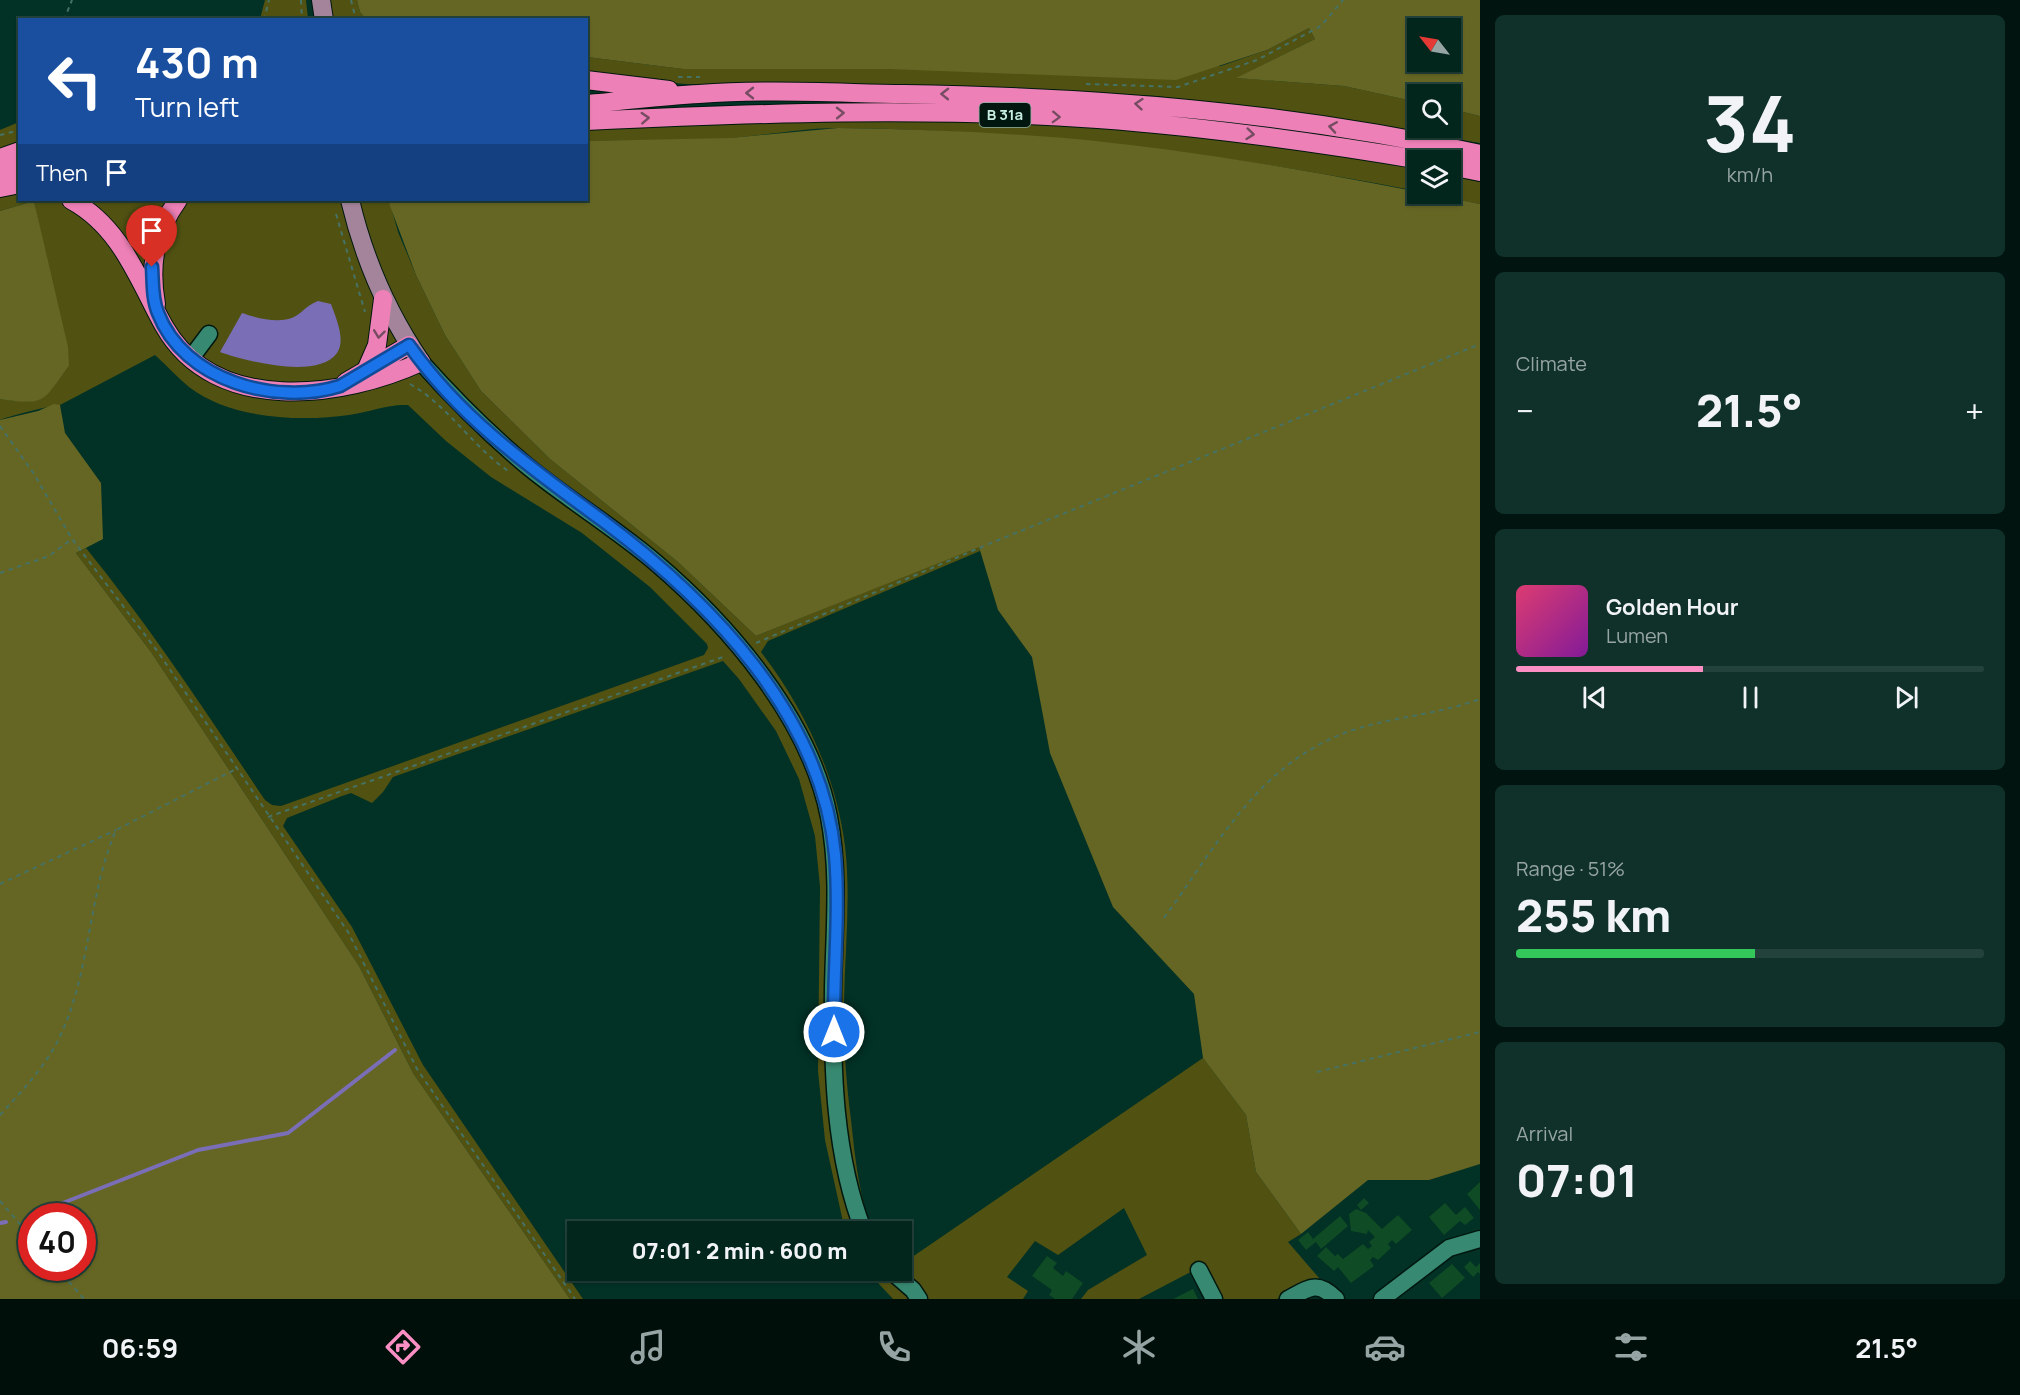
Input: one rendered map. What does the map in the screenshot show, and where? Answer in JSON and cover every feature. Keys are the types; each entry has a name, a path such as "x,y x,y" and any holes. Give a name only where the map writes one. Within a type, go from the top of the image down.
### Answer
{"highway":[{"path":"588,80 701,94"},
{"name":"B 31a","path":"588,104 701,94 954,94 1094,100 1290,120 1430,143 1480,154"},
{"name":"B 31a","path":"588,121 693,116 865,113 1086,118 1283,137 1407,158"},
{"path":"0,158 18,153"},
{"path":"1461,168 1480,172"},
{"path":"73,201 96,216 114,234 174,340 191,358 223,378 267,390 311,392 375,381 421,362"},
{"path":"157,312 153,287 154,250 167,215 177,201"},
{"path":"367,368 377,345 383,299"},
{"path":"340,386 409,345"}],"main road":[{"path":"321,0 324,18"},
{"path":"350,201 366,258 383,299 421,362"}],"street":[{"path":"191,358 209,334"},
{"path":"421,362 494,438 655,562 695,600 733,657 771,689 800,738 817,775 828,814 835,854 834,1073 845,1158 861,1221"},
{"path":"1382,1299 1449,1248 1480,1239"},
{"path":"1199,1270 1214,1299"},
{"path":"902,1281 916,1294 934,1299"},
{"path":"1288,1299 1315,1287 1327,1289 1336,1299"}],"path":[{"path":"65,18 72,0"},
{"path":"264,18 269,0"},
{"path":"301,0 302,18"},
{"path":"351,0 356,18"},
{"path":"1257,60 1321,26 1343,0"},
{"path":"0,135 18,130"},
{"path":"268,817 733,657 979,548 1480,344"},
{"path":"0,426 28,465 72,539 158,652 348,932 417,1070 576,1299"},
{"path":"0,573 49,556 72,539"},
{"path":"1164,918 1256,791 1295,757 1349,732 1459,707 1480,699"},
{"path":"0,884 116,830 236,769"},
{"path":"0,1115 32,1081 60,1036 75,996 86,954 104,858 116,830"},
{"path":"1317,1072 1480,1032"},
{"path":"0,1201 18,1222"},
{"path":"68,1281 84,1299"}],"shaded area":[{"path":"265,0 306,0 308,18 260,18"},
{"path":"328,0 357,0 360,12 365,18 331,18"},
{"path":"357,0 1480,0 1480,116 1461,111 1461,84 1407,84 1407,100 1344,86 1236,78 1315,39 1309,28 1267,50 1176,80 889,69 683,69 588,57 588,18 365,18 360,12"},
{"path":"1309,28 1315,39 1237,78 1344,86 1407,100 1407,131 1294,112 1156,96 988,87 686,84 588,75 588,57 683,69 1221,66 1267,50"},
{"path":"1461,111 1480,116 1480,143 1450,138 1461,138"},
{"path":"748,120 1006,120 1184,133 1325,152 1407,167 1407,189 1202,155 985,133 840,128 714,139 588,141 588,127"},
{"path":"18,122 18,145 0,151 0,130"},
{"path":"838,128 980,132 1065,138 1170,150 1378,184 1407,190 1407,204 1461,204 1461,200 1480,204 1480,1164 1429,1180 1368,1180 1301,1234 1256,1172 1246,1115 1203,1058 1194,994 1113,907 1050,753 1032,657 998,610 979,547 756,636 678,562 550,459 481,391 445,335 416,275 389,201 588,201 588,141 730,138"},
{"path":"1461,178 1480,182 1480,204 1461,200"},
{"path":"18,194 18,201 34,201 0,211 0,197"},
{"path":"34,201 389,201 398,232 416,275 445,335 481,391 550,459 678,562 756,636 979,546 980,551 768,641 761,652 791,696 816,743 841,820 848,885 844,1016 846,1075 858,1177 869,1221 843,1221 825,1140 818,1071 820,887 815,836 799,779 776,731 739,679 723,661 393,777 372,803 351,793 287,818 283,826 352,927 423,1065 567,1276 567,1281 571,1281 583,1299 570,1299 413,1073 359,966 267,827 151,652 76,553 86,548 110,578 178,672 265,800 272,805 281,806 704,655 708,648 707,644 650,587 582,533 491,477 446,441 408,405 349,415 309,418 266,416 245,412 206,398 189,387 155,355 60,405 0,420 0,399 36,401 48,394 69,366"},
{"path":"34,201 68,347 69,366 48,394 42,399 27,402 0,399 0,211"},
{"path":"318,301 331,304 340,335 340,348 328,361 314,366 281,366 246,360 220,352 242,313 254,317 282,320 297,315"},
{"path":"54,404 60,405 65,433 101,483 103,539 76,553 151,652 267,827 359,966 413,1073 570,1299 0,1299 0,420 38,411"},
{"path":"1203,1058 1246,1115 1256,1172 1301,1234 1288,1242 1319,1278 1277,1299 1221,1299 1204,1265 1139,1299 1081,1299 1088,1290 1147,1255 1124,1208 1058,1255 1035,1241 1007,1277 1028,1291 1023,1299 893,1299 876,1281 912,1281 912,1257"}],"building":[{"path":"1480,1182 1480,1210 1467,1194"},
{"path":"1364,1198 1369,1203 1361,1210 1357,1205"},
{"path":"1445,1203 1456,1215 1465,1207 1474,1218 1465,1225 1460,1221 1444,1235 1429,1217"},
{"path":"1356,1209 1366,1213 1382,1229 1398,1215 1412,1230 1396,1244 1392,1240 1388,1244 1391,1248 1378,1260 1373,1257 1370,1260 1374,1266 1351,1283 1338,1267 1334,1271 1317,1256 1326,1247 1335,1256 1338,1254 1343,1259 1363,1244 1368,1249 1372,1246 1369,1242 1375,1237 1368,1230 1367,1234 1351,1231 1349,1214"},
{"path":"1340,1216 1348,1226 1321,1249 1316,1242 1306,1250 1298,1240 1308,1232 1313,1239"},
{"path":"1047,1256 1057,1263 1053,1268 1063,1276 1066,1271 1083,1283 1072,1299 1055,1299 1049,1295 1052,1290 1032,1276"},
{"path":"1470,1261 1476,1267 1480,1263 1480,1274 1478,1272 1473,1277 1464,1267"},
{"path":"1452,1264 1465,1278 1442,1298 1429,1283"},
{"path":"1193,1289 1198,1299 1173,1299"}],"waterway":[{"path":"63,1203 198,1150 288,1133 395,1050"},
{"path":"0,1223 6,1222"}],"route":[{"path":"152,267 157,312 165,328 183,352 223,378 244,385 288,392 328,390 340,386 409,345 449,394 494,438 655,562 695,600 771,689 788,715 817,775 828,814 835,854 834,1032"}]}
